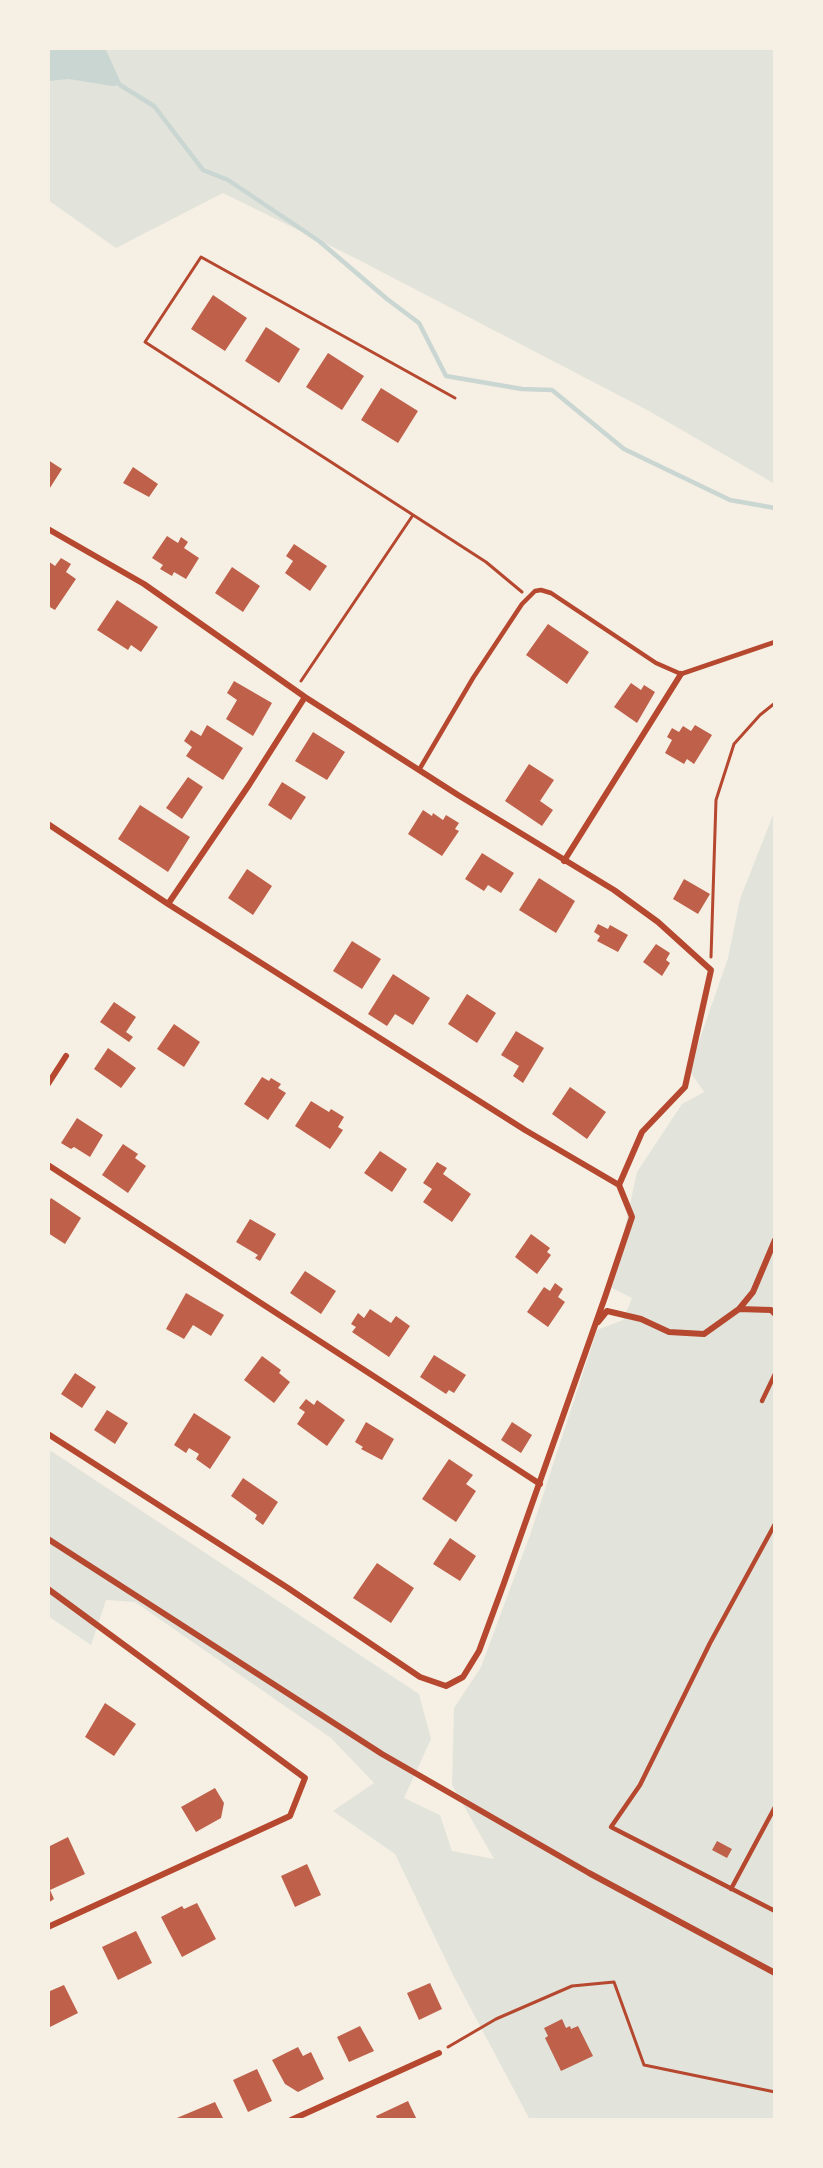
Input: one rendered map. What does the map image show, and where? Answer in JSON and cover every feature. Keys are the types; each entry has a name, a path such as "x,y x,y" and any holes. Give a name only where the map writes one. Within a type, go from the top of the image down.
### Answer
{"street":[{"path":"48,529 144,584 305,697 564,861 614,890 658,922 711,970 685,1087 642,1132 619,1185"},
{"path":"564,861 681,674"},
{"path":"168,904 249,785 305,697"},
{"path":"48,824 168,904 525,1130 619,1185 632,1217 540,1484 479,1651 463,1677 446,1686 420,1677 288,1588 48,1434"},
{"path":"48,1084 66,1056"},
{"path":"48,1165 540,1484"},
{"path":"594,1326 607,1311 641,1318 669,1332 704,1334 739,1310 753,1292 775,1240"},
{"path":"739,1310 771,1310 775,1314"},
{"path":"48,1539 382,1754 589,1873 775,1973"},
{"path":"48,1589 305,1778 290,1816 48,1927"},
{"path":"291,2120 439,2052"}],"lane":[{"path":"419,770 473,678 528,597 538,591 551,593 656,663 681,674 775,642"},
{"path":"762,1401 775,1374"},
{"path":"775,1524 710,1643 640,1785 611,1827 775,1911"},
{"path":"731,1889 775,1807"}],"path":[{"path":"455,398 201,257 145,342 486,562 528,597"},
{"path":"295,690 413,514"},
{"path":"711,970 716,800 734,744 760,715 775,703"},
{"path":"439,2052 496,2019 572,1986 614,1982 644,2065 775,2092"}],"shaded area":[{"path":"48,48 775,48 775,484 649,411 355,258 223,193 116,248 48,200"},
{"path":"48,48 105,48 121,83 112,86 69,79 48,81"},
{"path":"775,810 775,2120 530,2120 453,1975 395,1854 333,1811 374,1783 331,1738 135,1602 106,1600 91,1645 48,1616 48,1449 419,1694 431,1739 404,1798 440,1815 452,1851 494,1859 452,1785 454,1708 481,1667 530,1535 597,1330 623,1320 632,1298 612,1288 637,1172 682,1104 704,1092 689,1070 728,958 740,899"}],"building":[{"path":"213,295 247,318 225,351 191,329"},
{"path":"266,327 300,349 279,383 245,361"},
{"path":"328,353 364,376 342,410 306,387"},
{"path":"381,388 418,411 398,443 361,420"},
{"path":"48,460 62,469 48,491"},
{"path":"133,467 158,484 149,497 123,483"},
{"path":"167,536 178,543 181,537 188,542 184,548 199,558 186,579 174,572 172,576 160,569 163,565 152,558"},
{"path":"294,544 327,566 310,591 285,573 293,561 286,556"},
{"path":"61,558 71,564 66,572 76,579 55,610 48,606 48,561 55,566"},
{"path":"232,567 260,586 243,612 215,593"},
{"path":"117,600 158,627 141,652 131,645 128,650 97,630"},
{"path":"548,624 589,652 567,684 526,655"},
{"path":"234,681 272,703 253,736 226,719 237,700 227,693"},
{"path":"631,683 641,690 644,685 655,692 637,723 614,707"},
{"path":"207,725 243,748 223,780 186,756 192,747 184,741 191,730 201,736"},
{"path":"695,725 712,735 694,764 687,759 684,764 665,753 672,740 667,737 672,728 679,732 683,726 691,731"},
{"path":"313,732 345,752 327,780 295,761"},
{"path":"529,764 554,780 540,801 553,810 542,826 505,801"},
{"path":"188,777 203,787 182,819 166,808"},
{"path":"282,782 306,797 291,820 268,805"},
{"path":"140,805 190,837 168,872 118,839"},
{"path":"423,810 443,820 446,815 459,823 455,829 459,831 442,856 408,834"},
{"path":"482,853 514,873 501,893 488,885 484,891 465,879"},
{"path":"247,869 272,886 253,915 228,898"},
{"path":"539,878 575,901 556,933 519,910"},
{"path":"684,879 710,894 698,914 673,899"},
{"path":"598,924 608,929 610,925 628,935 618,952 597,941 600,936 594,932"},
{"path":"352,941 381,959 362,989 333,971"},
{"path":"656,944 670,953 666,960 670,963 662,976 643,962"},
{"path":"393,974 430,998 413,1025 395,1014 387,1026 368,1014"},
{"path":"467,994 496,1013 477,1043 448,1024"},
{"path":"114,1002 136,1017 126,1032 133,1037 129,1042 100,1022"},
{"path":"174,1024 200,1042 184,1067 157,1049"},
{"path":"516,1031 544,1048 523,1083 513,1076 519,1066 501,1055"},
{"path":"108,1048 136,1068 121,1088 94,1069"},
{"path":"262,1077 269,1081 271,1078 281,1084 278,1088 286,1093 268,1120 244,1104"},
{"path":"570,1087 606,1112 587,1139 552,1114"},
{"path":"311,1101 329,1112 331,1109 344,1117 338,1127 343,1130 330,1149 295,1126"},
{"path":"77,1118 103,1135 90,1157 74,1147 71,1149 61,1143"},
{"path":"123,1144 138,1154 135,1158 146,1166 128,1193 102,1175"},
{"path":"380,1151 407,1169 392,1192 364,1173"},
{"path":"437,1162 447,1168 443,1174 471,1194 452,1222 423,1202 432,1189 423,1183"},
{"path":"51,1198 81,1218 65,1244 48,1233 48,1203"},
{"path":"250,1219 276,1234 260,1261 255,1258 258,1255 236,1242"},
{"path":"531,1234 550,1248 547,1252 551,1255 537,1274 515,1257"},
{"path":"305,1271 336,1291 321,1314 290,1293"},
{"path":"555,1283 563,1289 558,1297 565,1302 548,1327 527,1312 544,1287 550,1291"},
{"path":"186,1293 224,1315 211,1336 193,1325 184,1339 166,1329"},
{"path":"370,1309 391,1323 396,1316 410,1326 389,1357 352,1332 356,1327 351,1324 358,1313 364,1318"},
{"path":"434,1355 466,1375 454,1393 449,1390 446,1394 420,1377"},
{"path":"262,1356 281,1370 279,1373 290,1382 274,1403 244,1380"},
{"path":"75,1373 96,1387 82,1408 61,1394"},
{"path":"306,1399 314,1405 317,1400 345,1420 327,1446 297,1424 305,1412 299,1408"},
{"path":"107,1410 128,1423 115,1444 94,1430"},
{"path":"194,1413 231,1437 210,1469 196,1459 199,1454 189,1448 186,1453 174,1445"},
{"path":"366,1422 394,1439 382,1460 361,1449 363,1447 355,1442"},
{"path":"512,1422 532,1435 521,1453 501,1440"},
{"path":"449,1459 473,1475 466,1484 476,1491 456,1522 422,1499"},
{"path":"243,1478 278,1502 263,1525 255,1519 257,1515 231,1496"},
{"path":"450,1538 476,1556 460,1581 433,1564"},
{"path":"377,1563 414,1588 391,1623 353,1598"},
{"path":"105,1703 136,1724 114,1756 85,1737"},
{"path":"215,1788 224,1803 221,1818 196,1832 181,1807"},
{"path":"68,1837 85,1874 50,1890 54,1899 48,1903 48,1847"},
{"path":"717,1841 732,1849 727,1858 712,1850"},
{"path":"307,1864 321,1895 295,1907 281,1876"},
{"path":"197,1903 216,1939 182,1957 161,1917 182,1906 184,1909"},
{"path":"136,1931 152,1963 118,1980 102,1947"},
{"path":"430,1983 442,2009 419,2020 407,1993"},
{"path":"64,1985 78,2013 48,2028 48,1987 50,1991"},
{"path":"562,2019 566,2028 570,2026 571,2029 578,2026 593,2056 561,2071 545,2038 548,2036 544,2028"},
{"path":"360,2026 374,2051 349,2062 337,2037"},
{"path":"298,2047 303,2056 311,2052 324,2079 298,2092 285,2084 272,2060"},
{"path":"257,2069 272,2101 248,2112 233,2080"},
{"path":"408,2101 417,2120 378,2120 376,2116"},
{"path":"215,2102 224,2120 172,2120"}],"waterway":[{"path":"120,85 154,106 203,170 228,180 319,241 419,323 446,376 522,389 552,390 624,449 730,500 775,508"}]}
